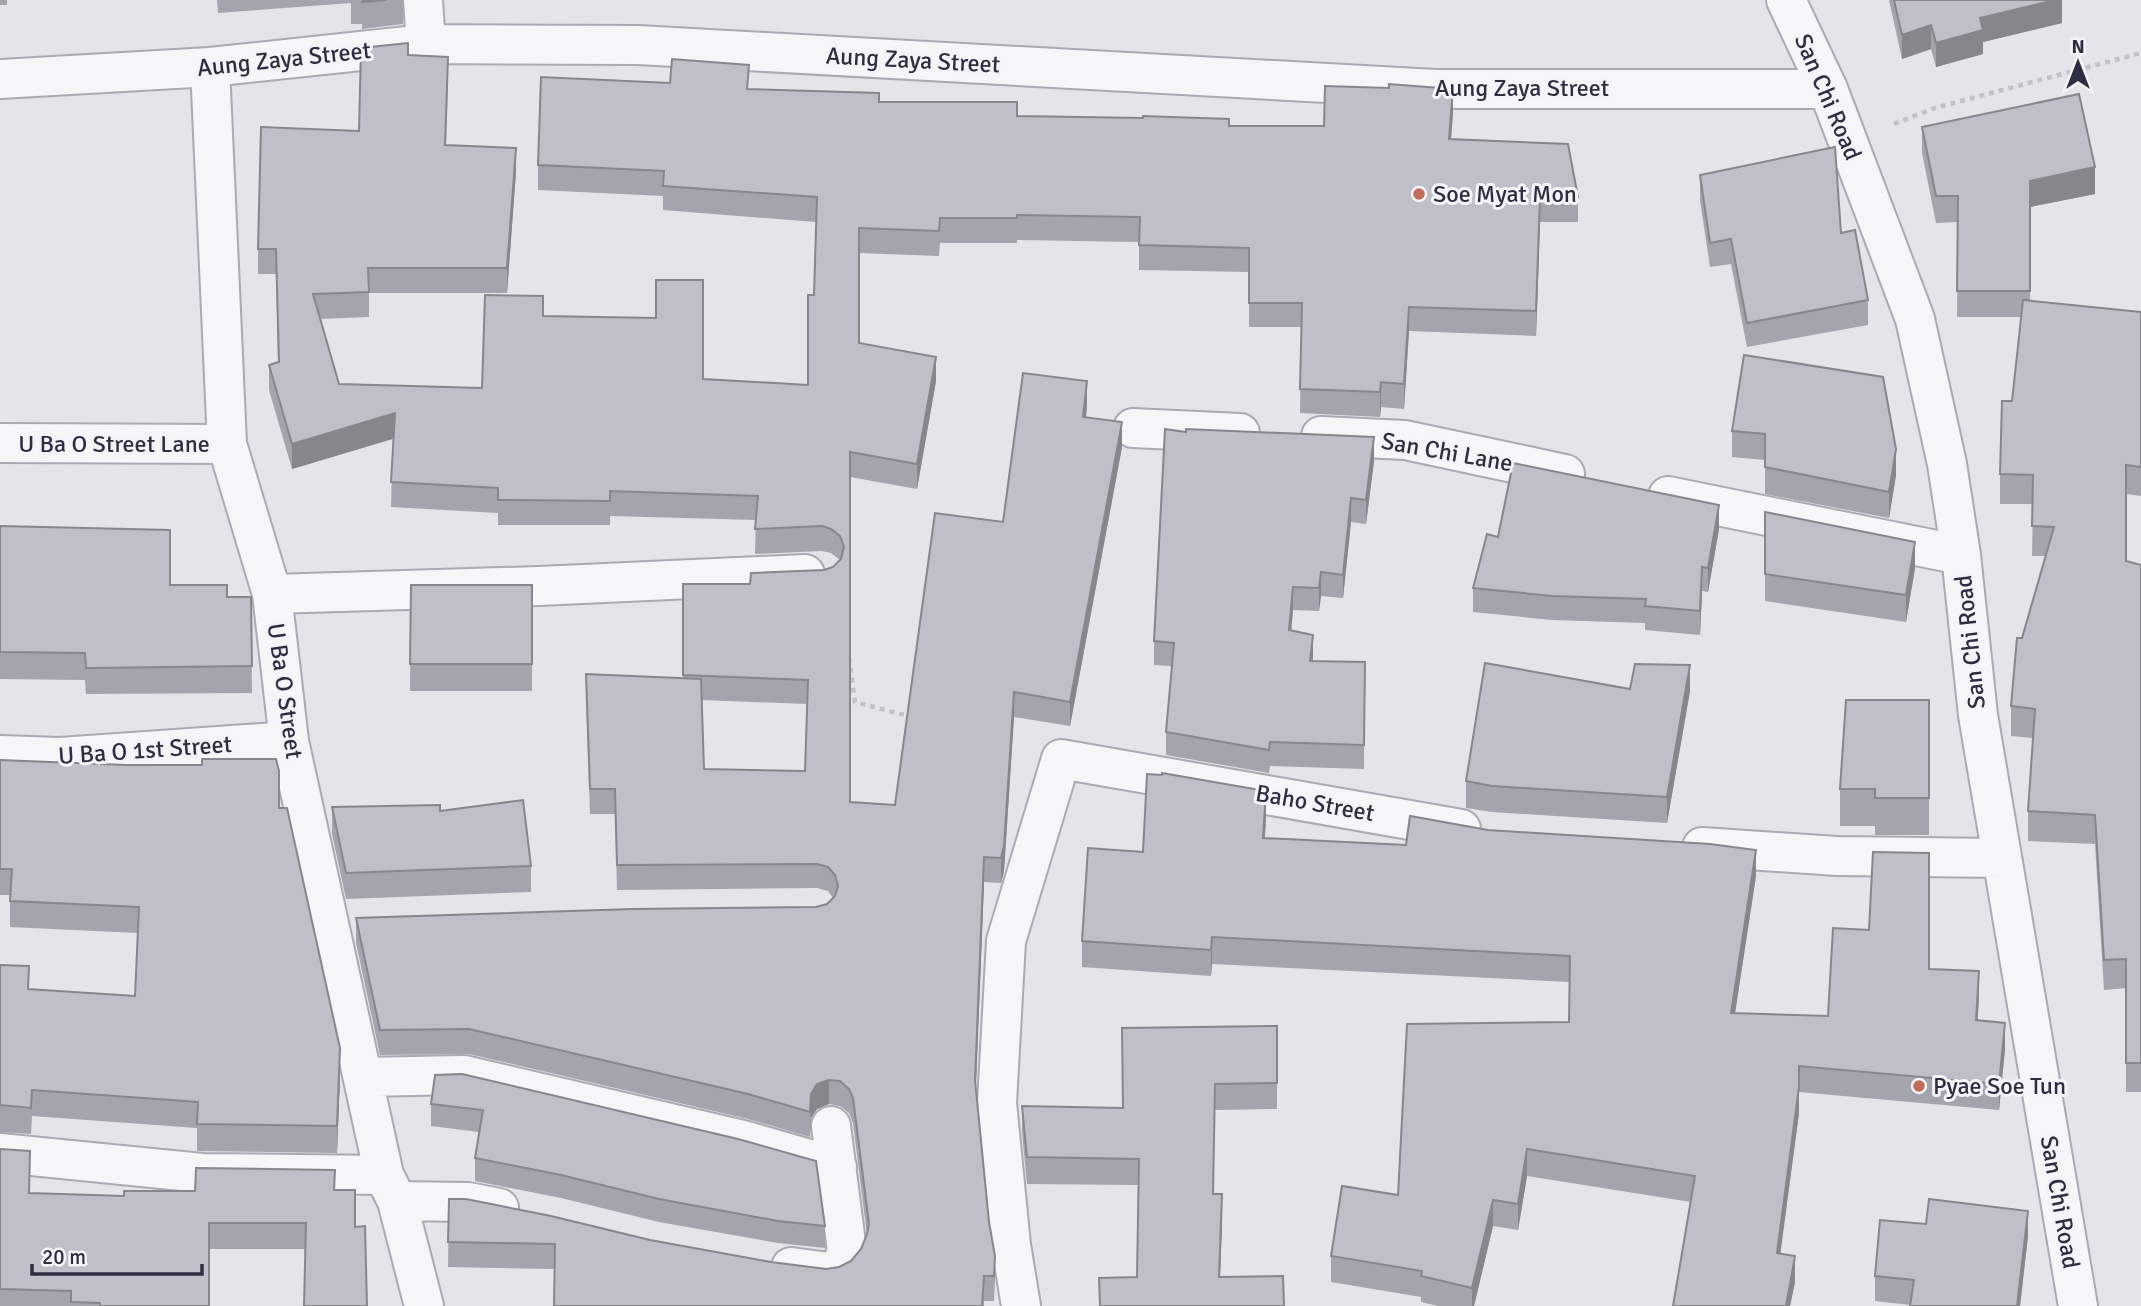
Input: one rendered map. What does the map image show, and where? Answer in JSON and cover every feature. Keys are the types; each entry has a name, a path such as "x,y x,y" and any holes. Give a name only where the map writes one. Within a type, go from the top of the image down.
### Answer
{"street":[{"path":"424,0 426,44"},
{"name":"San Chi Road","path":"1786,0 1828,89 1915,319 1947,464 1961,555 1978,715 2078,1306"},
{"name":"Aung Zaya Street","path":"0,79 210,67 426,44 638,45 1436,89 1828,89"},
{"name":"U Ba O Street","path":"210,67 228,444 272,594 289,741 343,921 363,1077 390,1188 424,1306"},
{"name":"San Chi Lane","path":"1133,428 1405,440 1593,480"},
{"name":"U Ba O Street Lane","path":"0,443 228,444"},
{"path":"1633,489 1961,555"},
{"path":"272,594 822,573"},
{"name":"U Ba O 1st Street","path":"0,755 60,757 289,741"},
{"name":"Baho Street","path":"1021,1306 1011,1245 997,1103 1006,941 1061,759 1489,834"},
{"path":"1670,845 1837,856 2001,858"},
{"path":"363,1077 464,1074 743,1140 837,1167"},
{"path":"762,1263 829,1272 841,1266 847,1251 831,1126"},
{"path":"0,1153 390,1188 531,1214"}],"path":[{"path":"1848,142 1936,108 2141,53"},
{"path":"848,650 855,702 921,719"}],"building":[{"path":"1894,0 2055,0 1980,18 1983,30 1936,43 1931,25 1902,35"},
{"path":"408,43 408,55 448,57 445,145 516,148 507,268 368,268 369,292 313,294 339,384 482,388 485,295 543,296 543,316 656,318 656,280 703,280 703,379 808,385 808,295 814,295 817,197 663,186 664,171 538,165 541,77 670,83 672,59 749,65 747,89 879,93 879,102 1017,102 1017,116 1229,119 1229,126 1324,126 1325,86 1389,88 1389,84 1453,89 1449,139 1568,144 1578,197 1540,197 1536,311 1409,307 1404,384 1381,382 1380,392 1300,389 1302,303 1249,303 1249,248 1139,245 1140,217 1017,215 1017,218 940,218 939,231 859,228 859,343 936,357 917,464 850,452 850,802 895,805 935,513 1003,522 1023,373 1087,381 1083,417 1122,422 1070,702 1014,692 1004,846 1001,858 984,857 975,1080 989,1222 995,1256 994,1276 984,1276 982,1306 554,1306 555,1244 448,1242 449,1199 466,1199 650,1240 826,1269 851,1261 861,1249 869,1224 853,1098 849,1089 840,1081 829,1080 817,1084 811,1094 810,1112 748,1094 469,1029 380,1030 356,918 633,909 816,907 827,904 835,896 838,886 835,875 828,867 817,864 617,865 615,789 590,789 586,674 701,679 704,769 805,771 808,680 683,675 683,584 750,584 751,573 824,570 833,567 841,559 844,547 840,536 822,526 755,529 758,496 610,491 610,501 498,500 498,488 391,482 395,413 292,444 269,365 279,362 276,249 258,249 261,127 359,131 361,48"},
{"path":"2079,94 2095,167 2030,181 2030,291 1957,291 1958,196 1936,196 1922,127"},
{"path":"1835,147 1841,233 1855,230 1868,300 1747,323 1731,239 1710,243 1700,175"},
{"path":"2023,300 2141,312 2141,467 2126,465 2126,561 2141,565 2141,1063 2126,1063 2126,959 2104,960 2095,815 2028,811 2035,709 2011,706 2017,638 2022,638 2054,527 2032,526 2033,475 2000,474 2002,401 2012,401"},
{"path":"1744,355 1883,377 1896,449 1889,492 1765,467 1765,434 1732,431"},
{"path":"1165,429 1186,432 1186,429 1374,437 1366,500 1351,498 1343,575 1321,572 1319,588 1293,587 1289,630 1313,635 1310,661 1365,662 1364,745 1270,742 1269,750 1166,732 1174,643 1154,641"},
{"path":"1513,463 1719,505 1708,568 1702,567 1700,611 1645,606 1646,599 1552,596 1473,588 1487,534 1498,537"},
{"path":"1765,512 1915,542 1906,595 1765,574"},
{"path":"0,526 170,530 170,585 227,585 227,597 251,597 252,666 86,668 85,653 0,652"},
{"path":"411,585 532,585 532,664 410,664"},
{"path":"1485,663 1630,689 1635,664 1690,665 1667,797 1492,786 1466,781"},
{"path":"1846,700 1929,700 1929,798 1875,798 1875,789 1840,789"},
{"path":"202,759 276,759 279,771 279,808 287,808 340,1048 337,1126 197,1124 198,1102 32,1090 31,1108 0,1105 0,965 29,966 28,989 135,996 139,907 10,901 12,869 0,869 0,760 202,765"},
{"path":"1162,773 1266,791 1263,838 1406,845 1410,816 1488,830 1710,844 1756,850 1731,1013 1828,1016 1833,928 1869,930 1873,852 1929,853 1929,969 1979,971 1976,1020 2005,1023 1999,1084 1799,1066 1799,1087 1777,1253 1795,1256 1786,1306 1673,1306 1695,1176 1527,1149 1518,1204 1493,1200 1472,1288 1421,1276 1422,1271 1331,1256 1342,1186 1398,1195 1407,1024 1569,1022 1570,956 1212,937 1211,950 1082,941 1088,848 1143,852 1147,774"},
{"path":"523,800 531,866 346,873 332,807 440,805 440,811"},
{"path":"1277,1026 1277,1083 1215,1084 1213,1194 1222,1194 1219,1277 1283,1276 1284,1306 1100,1306 1099,1278 1137,1277 1139,1159 1027,1157 1022,1106 1123,1108 1122,1028"},
{"path":"462,1074 738,1139 816,1161 825,1226 778,1221 659,1199 561,1175 475,1158 483,1110 431,1104 435,1075"},
{"path":"0,1149 30,1151 29,1193 124,1196 124,1191 195,1191 196,1168 335,1170 334,1190 355,1190 355,1227 365,1226 367,1306 304,1306 306,1223 209,1223 209,1306 100,1306 100,1303 71,1302 71,1291 0,1289"},
{"path":"1929,1199 2028,1211 2017,1306 1910,1306 1914,1280 1875,1276 1880,1220 1926,1224"}],"place":[{"name":"Soe Myat Mon","path":"1419,194"},
{"name":"Pyae Soe Tun","path":"1919,1086"}]}
